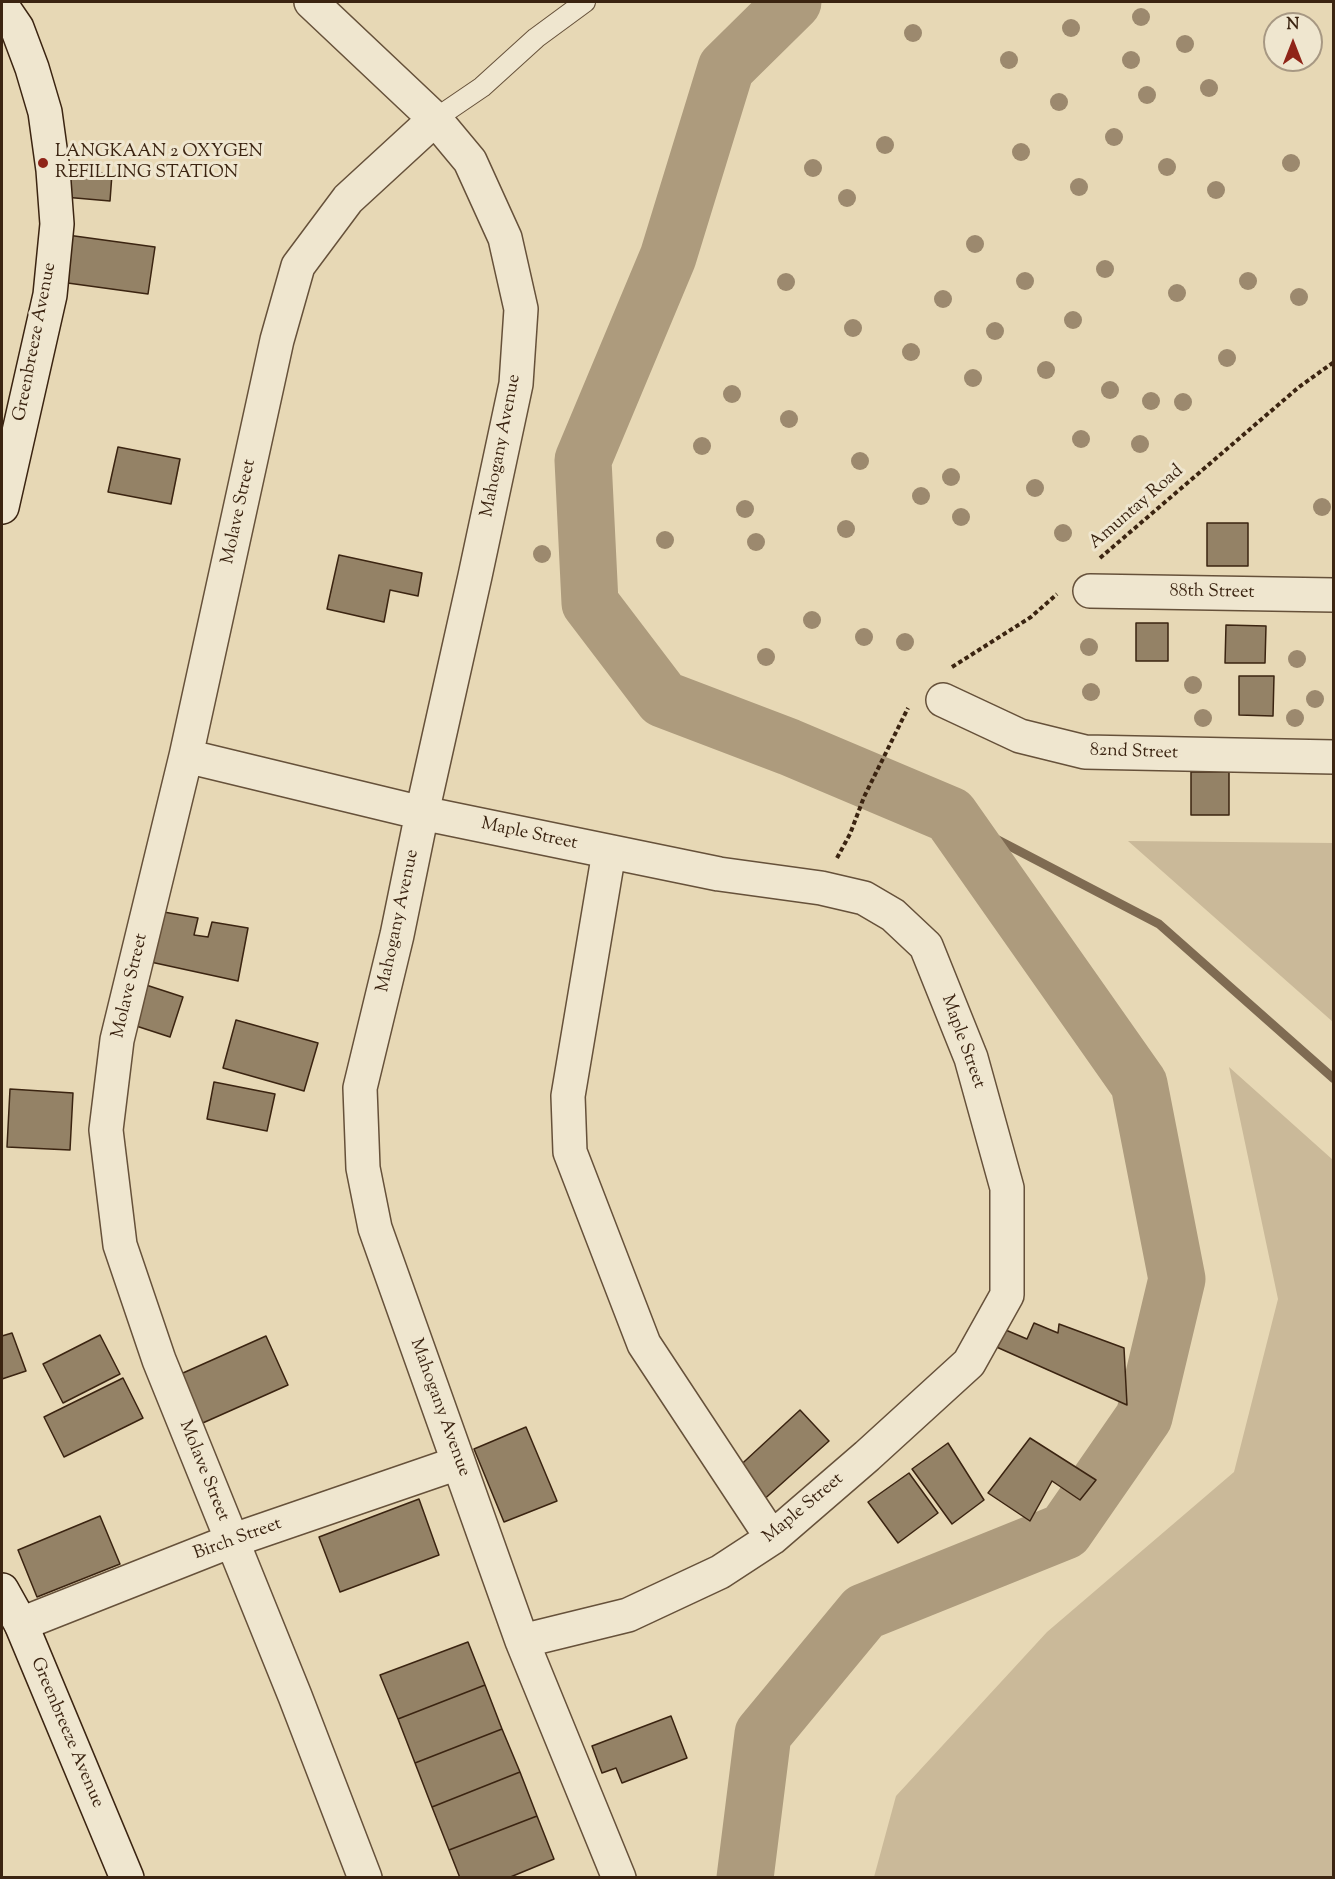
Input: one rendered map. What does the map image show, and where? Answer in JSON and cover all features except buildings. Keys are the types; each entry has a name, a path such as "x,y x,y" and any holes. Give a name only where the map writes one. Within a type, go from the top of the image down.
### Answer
{"street":[{"name":"Mahogany Avenue","path":"311,2 435,119 470,161 505,238 520,309 516,384 397,935 360,1088 363,1168 375,1228 522,1641 619,1878"},
{"name":"Greenbreeze Avenue","path":"2,6 16,28 32,68 45,111 57,224 50,295 2,507"},
{"name":"Molave Street","path":"365,1878 295,1696 159,1360 120,1245 106,1130 117,1040 186,756 278,340 298,266 348,200 435,119"},
{"name":"88th Street","path":"1083,581 1334,595"},
{"name":"82nd Street","path":"943,700 1020,736 1085,752 1334,757"},
{"name":"Maple Street","path":"186,756 422,813 720,874 821,888 864,898 892,915 926,946 971,1058 1007,1188 1007,1294 969,1363 772,1538 720,1572 628,1615 522,1641"},
{"path":"609,852 568,1096 570,1152 644,1344 772,1538"},
{"name":"Birch Street","path":"21,1624 231,1541 458,1463"},
{"name":"Greenbreeze Avenue","path":"2,1590 21,1624 128,1878"}],"lane":[{"path":"435,119 482,87 536,38 585,2"}],"path":[{"name":"Amuntay Road","path":"952,667 1083,581 1299,387 1334,362"},
{"path":"821,888 850,834 864,797 908,708"}],"shaded area":[{"path":"1128,841 1333,843 1333,1022"},
{"path":"1229,1067 1333,1160 1333,1877 874,1877 896,1796 1047,1632 1234,1472 1278,1299"}],"waterway":[{"path":"745,1878 763,1734 864,1612 1065,1531 1144,1417 1177,1279 1139,1084 950,815 789,747 663,699 590,603 583,460 668,257 726,68 793,2"},
{"path":"950,815 1159,924 1334,1079"}],"place":[{"name":"LANGKAAN 2 OXYGEN REFILLING STATION","path":"43,163"}]}
